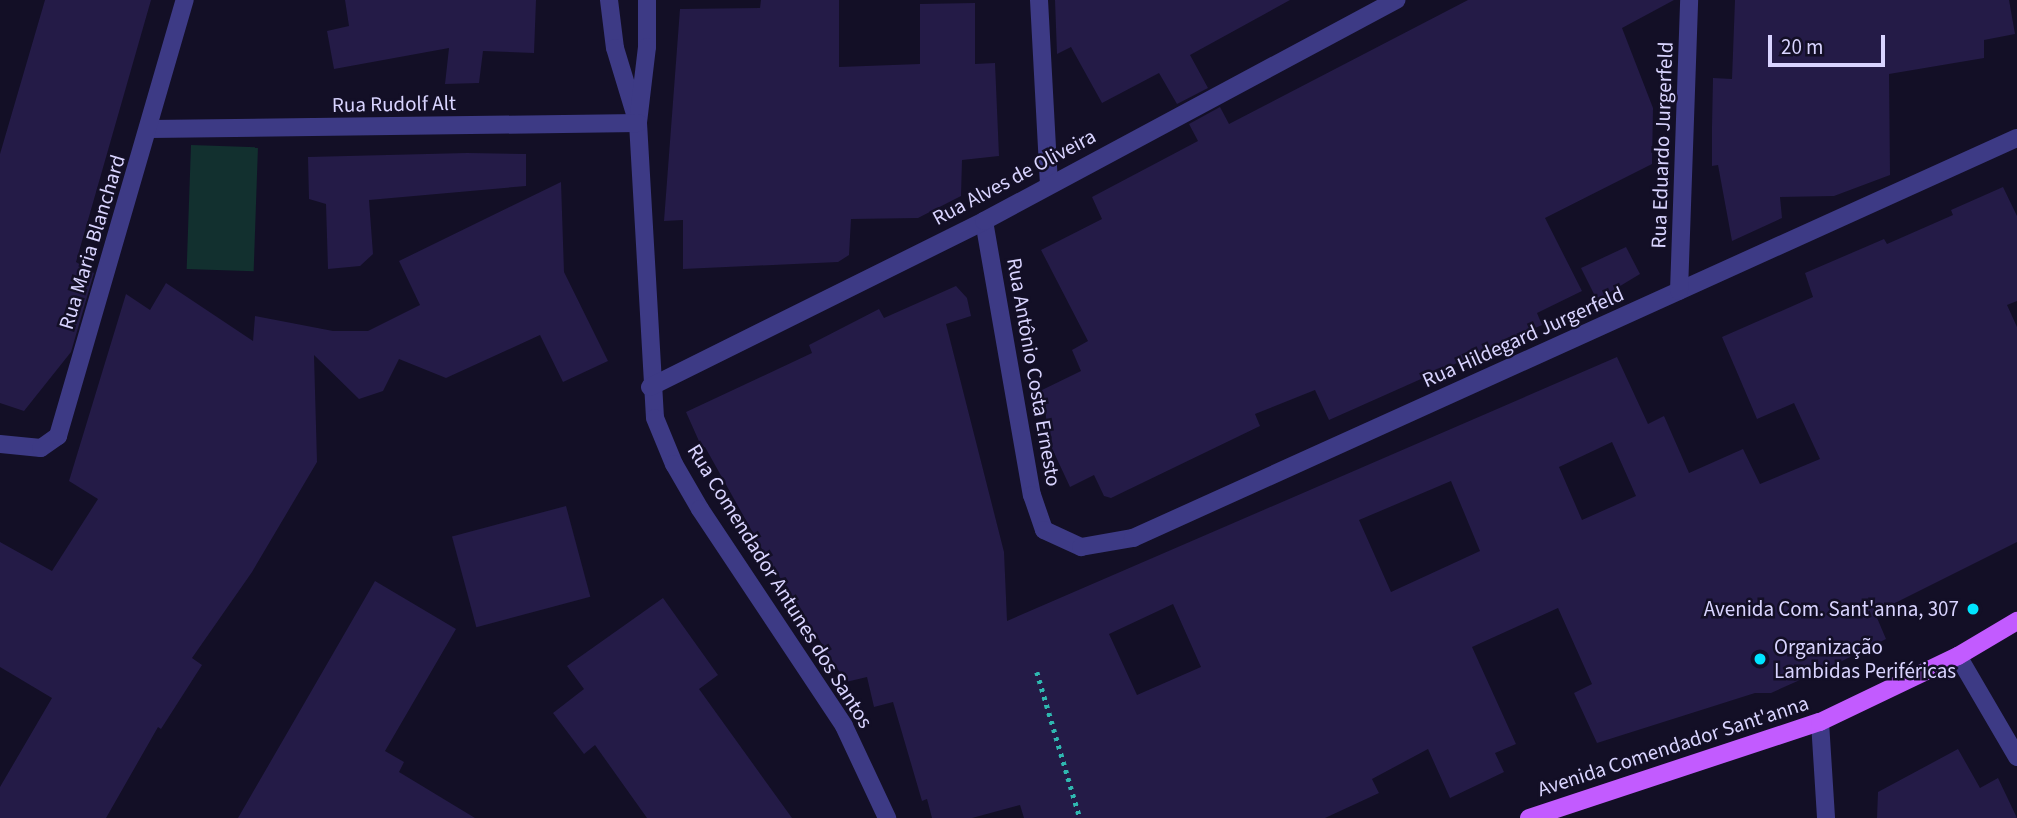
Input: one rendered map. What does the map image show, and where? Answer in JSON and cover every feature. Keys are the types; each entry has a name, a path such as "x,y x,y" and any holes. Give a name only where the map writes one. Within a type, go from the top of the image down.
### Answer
{"main road":[{"name":"Avenida Comendador Sant'anna","path":"1530,818 1820,722 1958,656 2017,621"}],"street":[{"name":"Rua Maria Blanchard","path":"0,444 41,448 58,436 150,130 185,0"},
{"name":"Rua Comendador Antunes dos Santos","path":"609,0 615,48 638,123"},
{"name":"Rua Comendador Antunes dos Santos","path":"647,0 648,47 638,123 650,387 655,418 674,464 844,726 887,818"},
{"path":"1039,0 1049,184"},
{"name":"Rua Alves de Oliveira","path":"650,387 984,221 1396,0"},
{"name":"Rua Eduardo Jurgerfeld","path":"1679,291 1689,0"},
{"name":"Rua Rudolf Alt","path":"150,130 638,123"},
{"name":"Rua Hildegard Jurgerfeld","path":"1044,530 1081,547 1133,538 2017,138"},
{"name":"Rua Antônio Costa Ernesto","path":"984,221 1032,495 1044,530"},
{"path":"1958,656 2017,757"},
{"path":"1820,722 1826,818"}],"path":[{"path":"1037,672 1080,818"}],"green space":[{"path":"191,145 258,147 254,271 187,269"}],"building":[{"path":"45,0 151,0 76,262 94,273 71,352 24,411 0,403 0,154"},
{"path":"345,0 536,0 534,53 483,51 479,83 445,84 449,48 334,69 327,31 349,26"},
{"path":"761,0 839,0 839,67 920,64 920,4 975,3 975,64 995,63 999,156 962,160 961,196 918,218 851,219 849,255 838,262 683,269 683,220 664,221 680,9 760,8"},
{"path":"1055,0 1290,0 1190,55 1208,88 1177,104 1159,73 1102,103 1071,47 1057,54"},
{"path":"1468,0 1674,0 1622,28 1653,108 1652,164 1545,218 1582,291 1537,313 1542,325 1329,420 1315,390 1255,414 1260,426 1111,498 1104,496 1094,475 1070,487 1050,444 1042,390 1081,371 1072,350 1088,341 1041,250 1102,219 1092,197 1198,141 1189,124 1220,107 1229,124"},
{"path":"1735,0 2009,0 2015,34 1984,40 1984,58 1889,74 1890,175 1834,196 1780,197 1782,218 1732,241 1718,165 1712,166 1712,127 1713,78 1732,79"},
{"path":"526,154 526,186 369,200 373,254 360,266 328,269 326,204 309,199 308,157"},
{"path":"561,182 564,272 608,361 563,382 540,335 446,378 399,359 383,391 359,399 314,355 317,462 252,572 192,658 202,665 161,729 158,727 106,818 0,818 0,787 52,698 0,667 0,542 52,571 98,499 69,481 126,294 150,310 166,283 253,341 255,316 333,331 368,331 420,305 399,261"},
{"path":"2003,187 2017,216 2017,301 2007,305 2017,327 2017,542 1875,613 1886,639 1838,663 1771,693 1755,693 1597,743 1574,693 1592,684 1558,608 1472,647 1516,744 1495,753 1504,772 1450,798 1428,749 1372,779 1379,793 1325,818 1024,818 1020,805 972,818 932,818 927,799 922,801 893,702 874,707 867,677 846,682 762,549 705,447 702,448 686,412 812,353 809,345 879,309 884,318 956,286 967,298 971,316 946,324 1004,552 1007,621 1617,357 1648,424 1664,416 1689,473 1743,449 1760,484 1820,459 1794,403 1757,419 1722,337 1813,297 1805,273 1884,239 1887,244 1953,215 1951,210","holes":["1612,442 1636,496 1582,520 1559,467","1451,481 1480,551 1391,592 1359,520","1173,604 1201,667 1137,695 1109,634"]},
{"path":"1626,247 1640,274 1597,300 1581,268"},
{"path":"566,506 590,597 476,627 452,537"},
{"path":"375,581 456,629 385,751 404,762 399,772 475,818 238,818"},
{"path":"663,598 718,675 699,689 792,818 647,818 595,745 584,754 553,713 584,689 567,666"},
{"path":"1958,749 1980,788 1998,778 2017,818 1877,818 1878,792"}],"place":[{"name":"Avenida Com. Sant'anna, 307","path":"1973,609"},
{"name":"Organização Lambidas Periféricas","path":"1760,659"}]}
